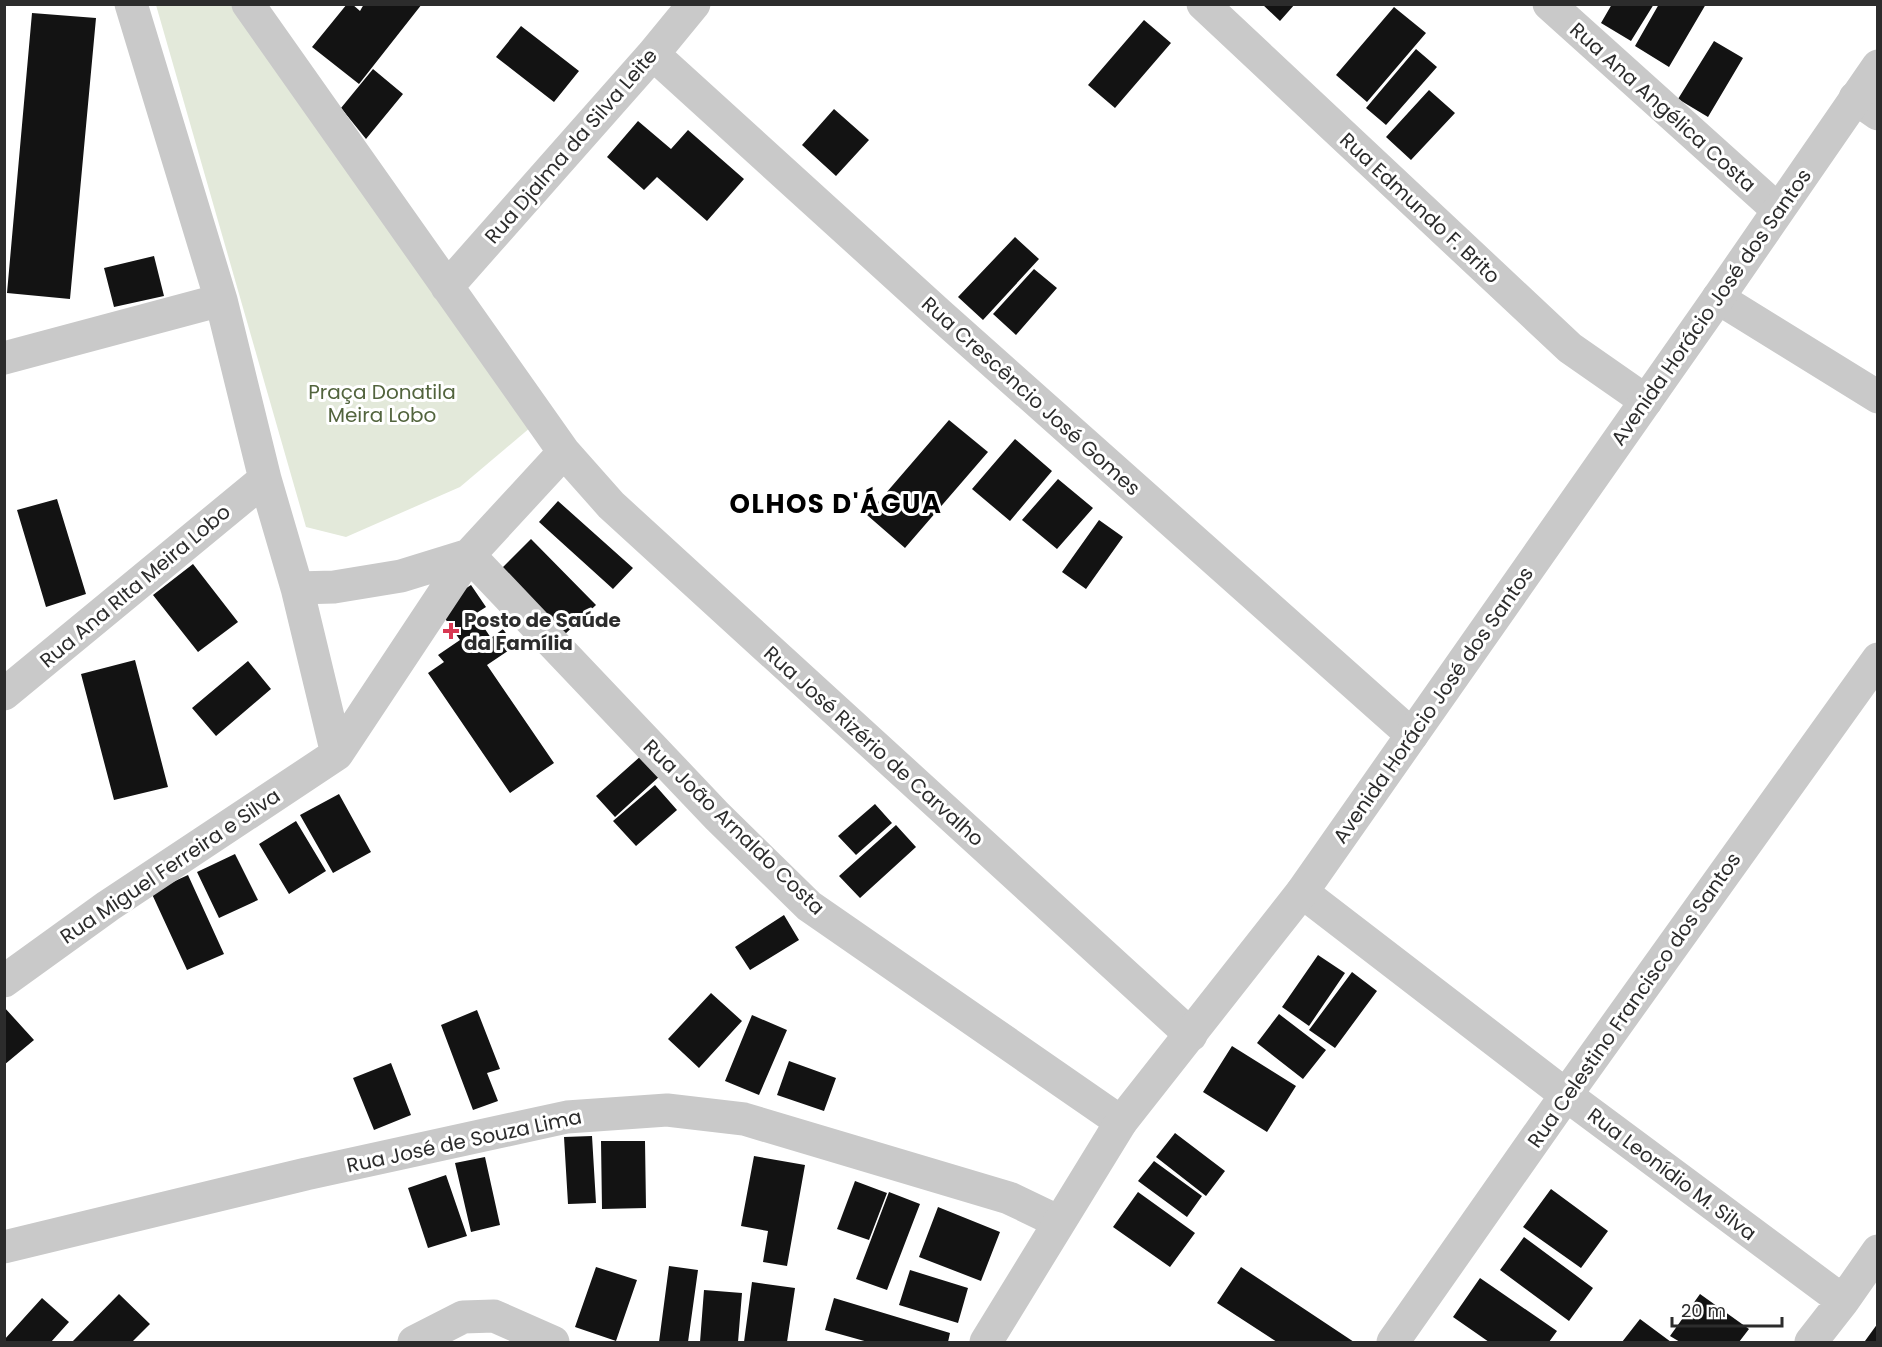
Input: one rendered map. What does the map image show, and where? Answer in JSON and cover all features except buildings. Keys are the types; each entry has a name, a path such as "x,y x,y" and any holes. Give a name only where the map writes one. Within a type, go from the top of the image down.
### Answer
{"street":[{"path":"131,4 222,300 265,479 297,588 338,754"},
{"path":"248,4 564,452 469,555 338,754"},
{"name":"Rua Djalma da Silva Leite","path":"447,287 653,54 694,4"},
{"name":"Rua Edmundo F. Brito","path":"1203,4 1570,348 1646,401"},
{"name":"Rua Ana Angélica Costa","path":"1549,4 1778,210"},
{"name":"Rua Crescêncio José Gomes","path":"653,54 948,322 1412,735"},
{"name":"Avenida Horácio José dos Santos","path":"986,1342 1121,1122 1302,892 1778,210 1866,106 1878,66"},
{"path":"1718,298 1878,397"},
{"path":"4,358 222,300"},
{"name":"Rua José Rizério de Carvalho","path":"564,452 611,506 1191,1035"},
{"name":"Rua Ana RIta Meira Lobo","path":"4,694 265,479"},
{"path":"297,588 334,588 401,576 469,555"},
{"name":"Rua João Arnaldo Costa","path":"469,555 717,816 808,906 1121,1122"},
{"name":"Rua Celestino Francisco dos Santos","path":"1393,1342 1566,1095 1878,659"},
{"name":"Rua Miguel Ferreira e Silva","path":"4,981 108,906 338,754"},
{"name":"Rua Leonídio M. Silva","path":"1302,892 1566,1095 1843,1301"},
{"name":"Rua José de Souza Lima","path":"4,1246 306,1174 567,1117 667,1110 744,1119 1009,1198 1059,1222"},
{"path":"1811,1342 1878,1251"},
{"path":"414,1342 463,1317 494,1316 553,1342"}],"green space":[{"name":"Praça Donatila Meira Lobo","path":"156,5 236,5 531,427 460,487 346,537 306,527"}],"place":[{"name":"Posto de Saúde da Família","path":"451,631"}],"district":[{"name":"OLHOS D'ÁGUA","path":"836,504"}]}
